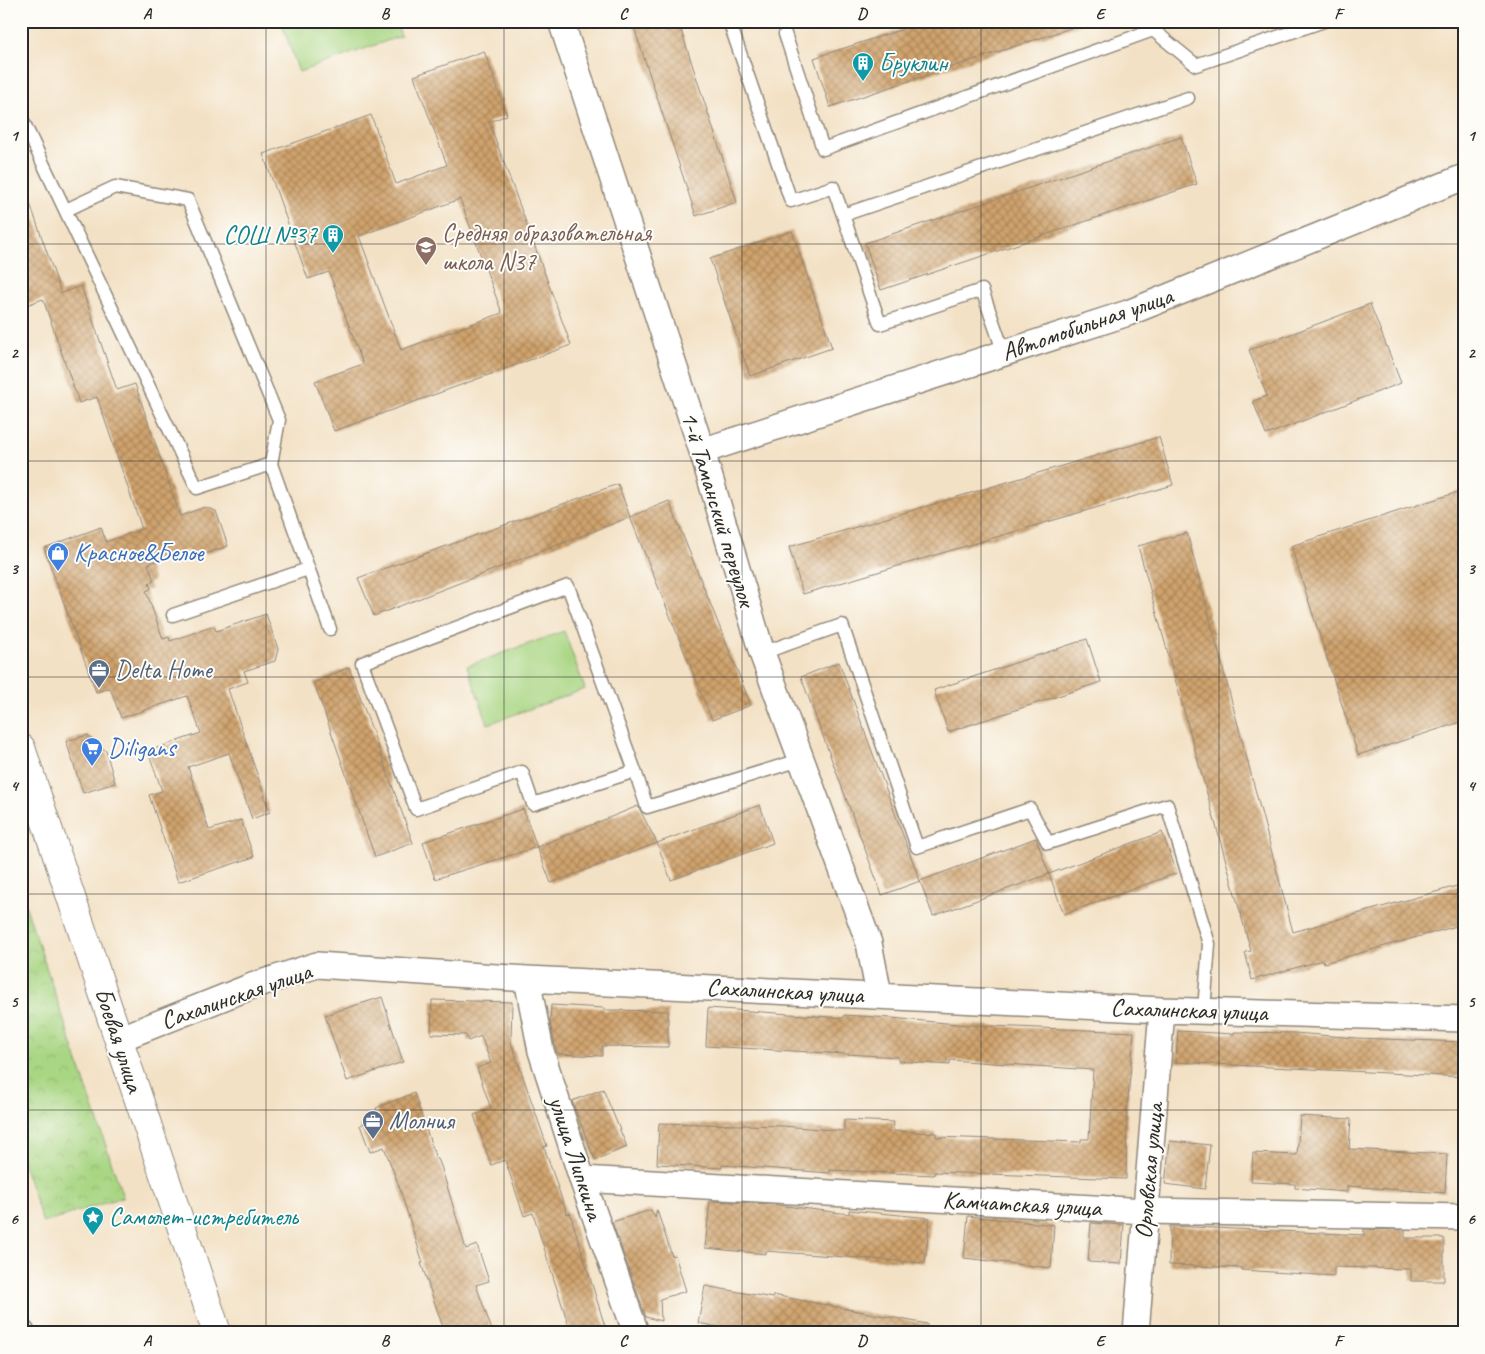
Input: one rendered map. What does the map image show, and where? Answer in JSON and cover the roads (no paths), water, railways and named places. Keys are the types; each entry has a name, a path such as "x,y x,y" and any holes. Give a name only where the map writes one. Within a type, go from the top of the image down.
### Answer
{"main road":[{"name":"Боевая улица","path":"21,748 217,1333"}],"street":[{"name":"1-й Таманский переулок","path":"561,21 702,451 762,653 869,943 878,995"},
{"name":"Автомобильная улица","path":"702,451 1128,313 1464,177"},
{"name":"Сахалинская улица","path":"119,1039 252,986 317,965 527,979 1162,1010 1464,1019"},
{"name":"улица Липкина","path":"527,979 541,1050 582,1179 636,1333"},
{"name":"Орловская улица","path":"1136,1333 1162,1010"},
{"name":"Камчатская улица","path":"582,1179 1146,1211 1464,1217"}],"lane":[{"path":"729,21 791,201 833,187 880,324 982,290 1004,353"},
{"path":"785,34 823,149 1153,30 1196,65 1324,21"},
{"path":"843,215 1188,98"},
{"path":"21,117 197,488 271,464"},
{"path":"66,210 115,187 188,200 279,420 271,464 330,629"},
{"path":"173,614 308,569"},
{"path":"634,771 533,804 522,772 416,809 362,663 568,586 648,807 800,760"},
{"path":"762,653 842,625 916,847 1030,809 1048,843 1167,805 1209,944 1204,1010"}],"place":[{"name":"Бруклин","path":"863,82"},
{"name":"СОШ №37","path":"333,254"},
{"name":"Средняя образовательная школа N37","path":"426,266"},
{"name":"Красное&Белое","path":"58,572"},
{"name":"Delta Home","path":"99,689"},
{"name":"Diligans","path":"92,767"},
{"name":"Молния","path":"373,1140"},
{"name":"Самолет-истребитель","path":"93,1236"}]}
